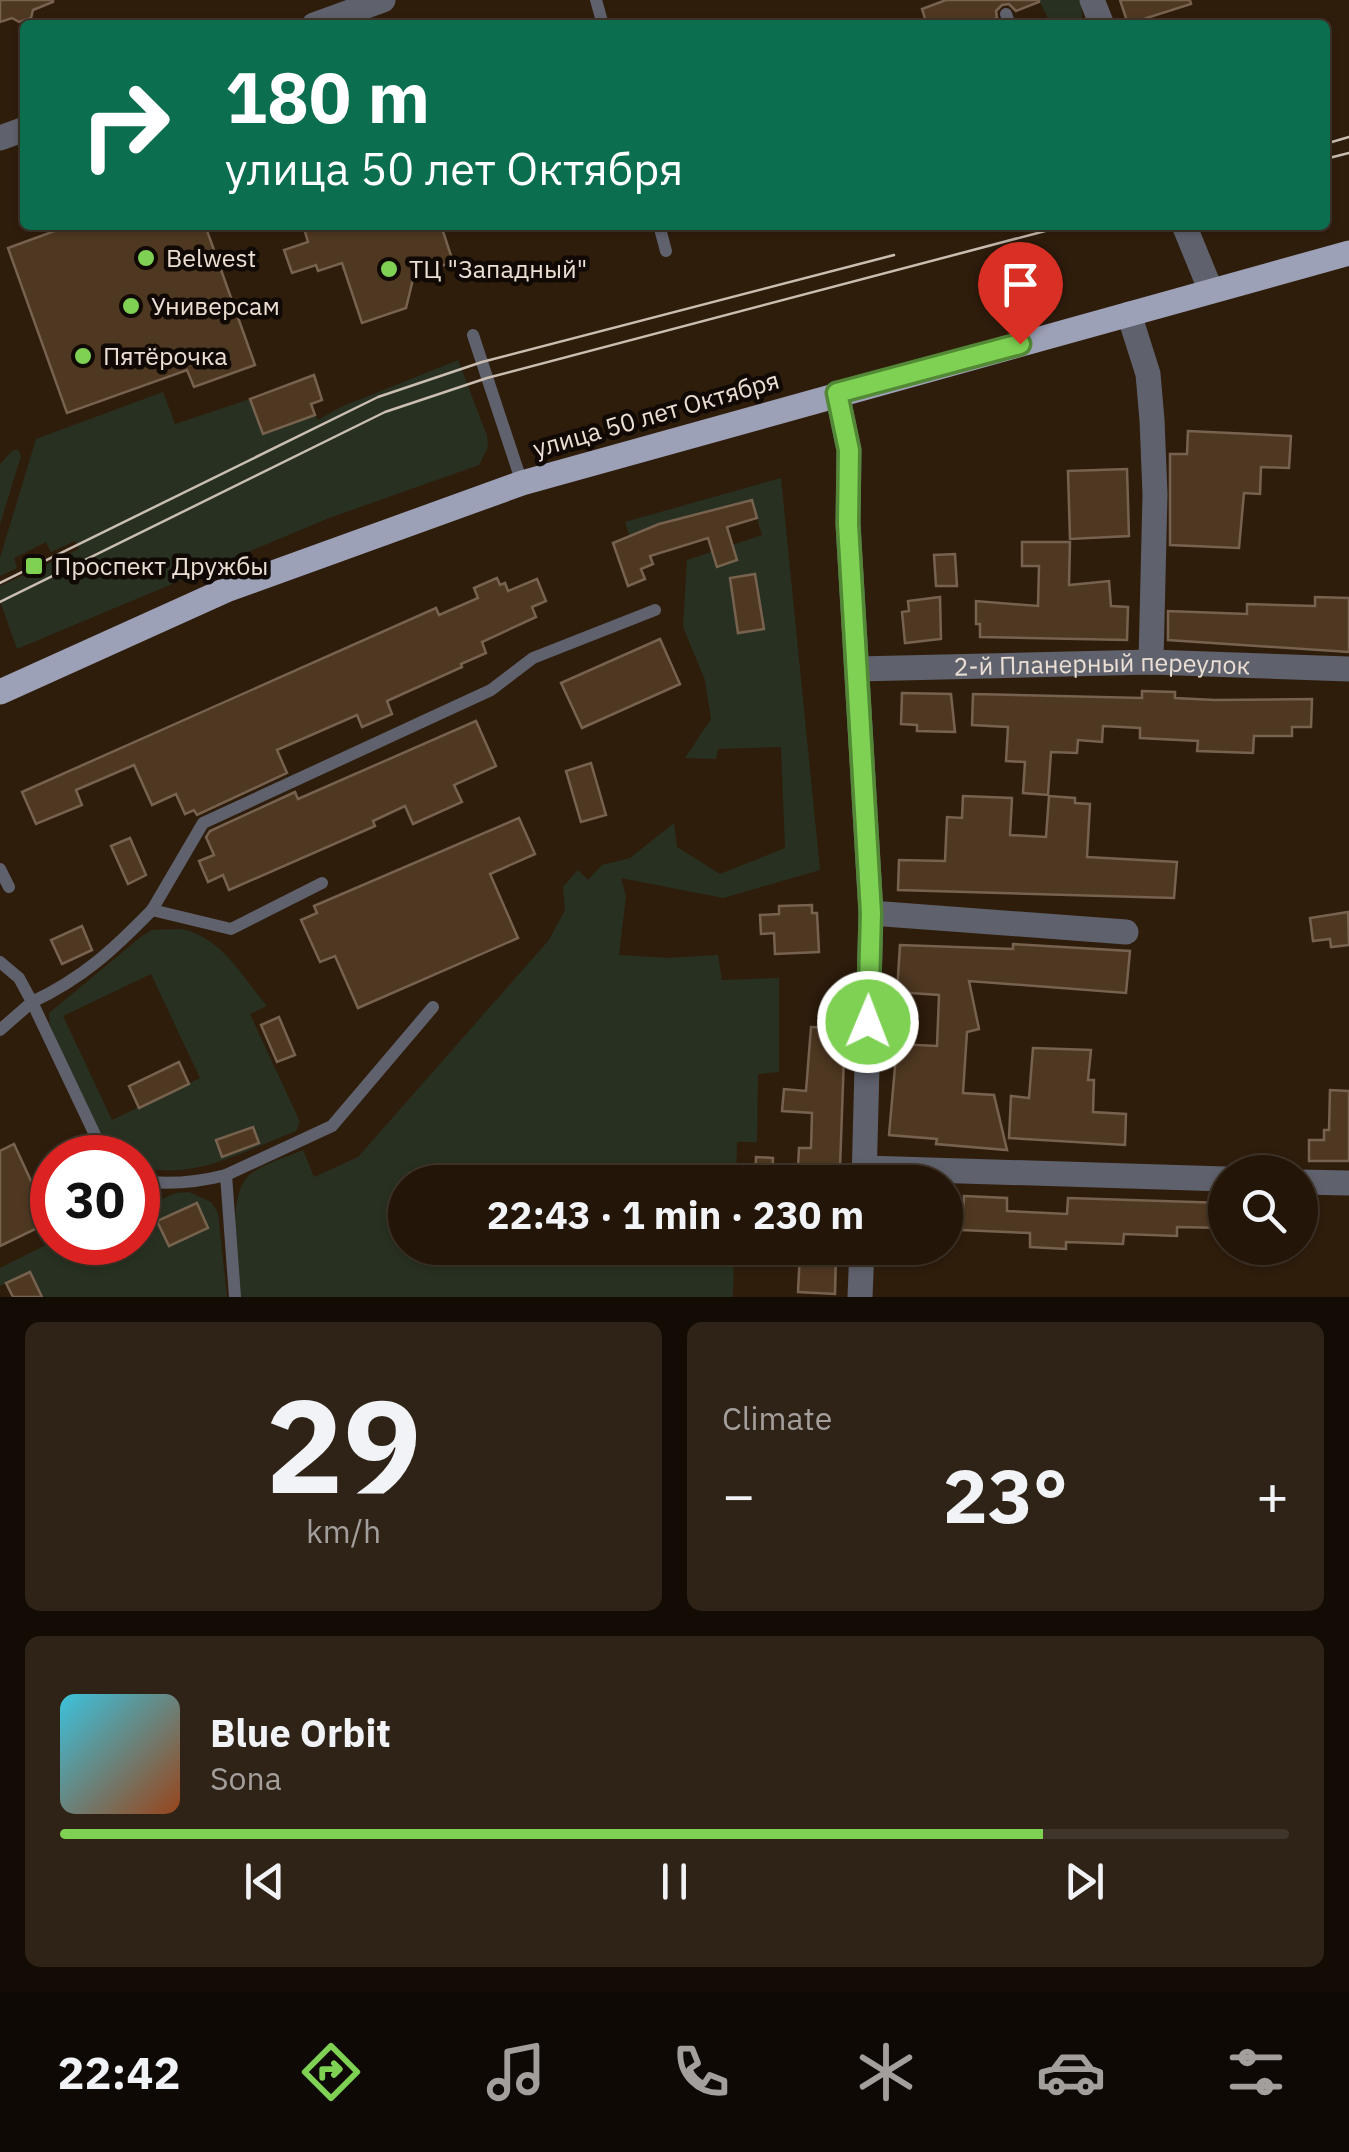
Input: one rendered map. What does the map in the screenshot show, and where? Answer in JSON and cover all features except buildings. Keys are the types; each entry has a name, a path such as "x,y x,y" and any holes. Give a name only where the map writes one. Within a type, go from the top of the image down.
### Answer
{"main road":[{"name":"улица 50 лет Октября","path":"0,692 226,590 522,484 1349,253"}],"street":[{"path":"321,19 383,0"},
{"path":"1186,230 1211,291"},
{"path":"1129,314 1148,374 1152,420 1155,494 1151,662"},
{"path":"837,393 849,450 848,524 871,913 864,1165"},
{"name":"2-й Планерный переулок","path":"857,669 1151,662 1349,669"},
{"path":"871,913 1126,932"},
{"path":"963,1176 1208,1179"},
{"path":"1318,1182 1349,1183"},
{"path":"860,1297 861,1265"}],"lane":[{"path":"660,230 666,251"},
{"path":"473,334 522,484"},
{"path":"0,1030 32,1002 71,983 109,955 152,910 203,824 490,690 533,658 655,610"},
{"path":"0,869 8,888"},
{"path":"152,910 232,929 322,883"},
{"path":"0,962 19,978 95,1135"},
{"path":"160,1184 198,1182 226,1175 332,1126 433,1007"},
{"path":"226,1175 235,1297"}],"green space":[{"path":"1039,0 1081,0 1080,20 1049,20"},
{"path":"458,360 487,436 488,447 479,465 329,518 17,649 0,601 0,586 79,549 75,541 51,552 46,542 14,558 17,568 0,576 0,558 36,439 163,392 175,424 250,399 264,434 315,415 318,420"},
{"path":"13,450 21,456 0,524 0,464"},
{"path":"781,478 820,870 723,898 621,878 626,896 619,955 718,955 722,980 779,978 779,1072 758,1074 757,1142 737,1142 736,1165 388,1165 388,1265 734,1265 733,1297 240,1297 236,1213 243,1183 258,1169 303,1150 314,1177 358,1157 549,940 565,910 563,887 578,870 588,880 602,865 630,858 674,823 677,847 720,874 785,848 781,747 718,749 716,759 685,758 711,719 705,680 683,627 687,560 762,535 752,501 680,521 678,518 630,537 625,522"},
{"path":"181,929 195,933 229,959 267,1006 250,1014 300,1122 296,1131 218,1162 177,1170 160,1170 160,1135 99,1135 50,1025 49,1013 152,930","holes":["151,974 200,1078 112,1120 63,1016"]},
{"path":"189,1192 211,1202 218,1213 227,1297 43,1297 30,1272 0,1286 0,1268 30,1253 30,1265 160,1265 160,1200"}],"tram line":[{"path":"1330,143 1349,137"},
{"path":"1330,158 1349,153"},
{"path":"0,602 385,412 487,378 1049,230"},
{"path":"0,583 378,397 482,362 894,255"}],"place":[{"name":"Belwest","path":"146,258"},
{"name":"ТЦ \"Западный\"","path":"389,269"},
{"name":"Универсам","path":"131,306"},
{"name":"Пятёрочка","path":"83,356"},
{"name":"Проспект Дружбы","path":"34,566"}],"route":[{"path":"868,1022 871,913 848,524 849,450 837,393 1020,344"}]}
